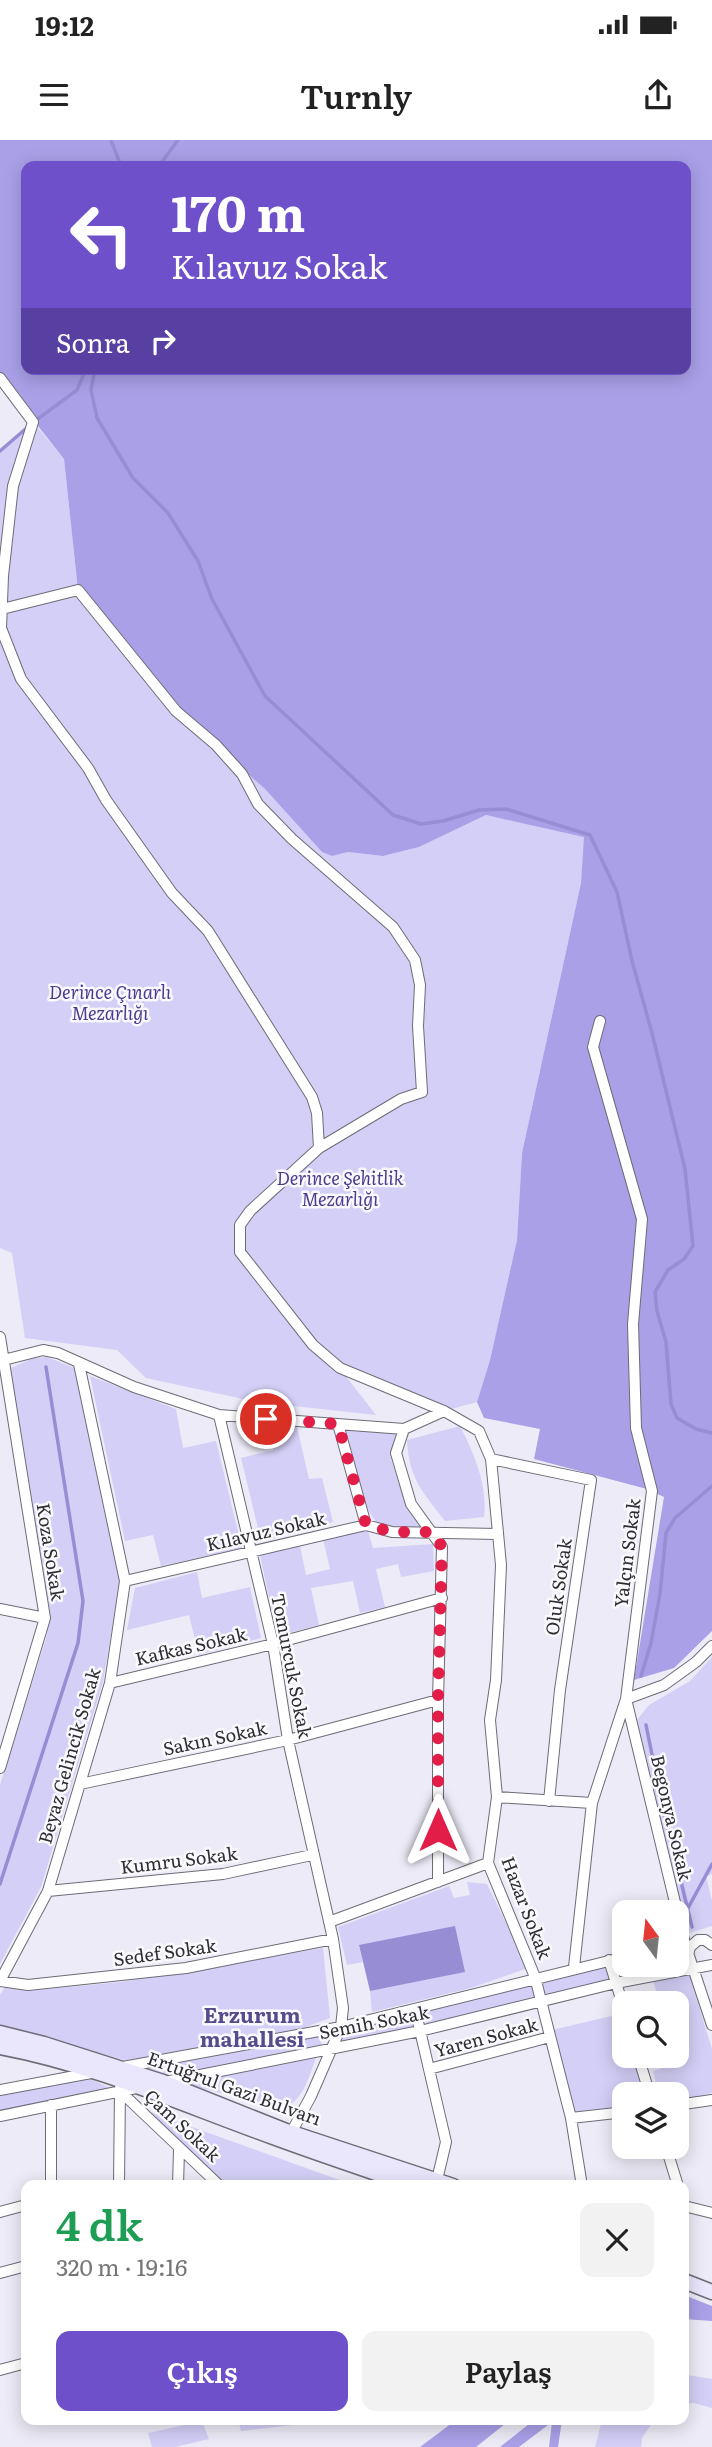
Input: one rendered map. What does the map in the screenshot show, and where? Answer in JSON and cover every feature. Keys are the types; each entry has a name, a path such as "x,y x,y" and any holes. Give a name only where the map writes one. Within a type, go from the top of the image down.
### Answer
{"main road":[{"name":"Ertuğrul Gazi Bulvarı","path":"0,2033 44,2044 120,2079 163,2082 291,2133 437,2180"},
{"name":"Ertuğrul Gazi Bulvarı","path":"0,2046 100,2071 273,2137 397,2180"},
{"path":"689,2283 712,2292"}],"street":[{"path":"0,378 33,422 13,486 3,576 1,628 21,678 88,768 106,800 172,893 208,931 312,1097 317,1113 319,1148"},
{"path":"2,609 78,590 176,711 216,745 242,774 258,804 292,839 393,927 415,960 420,985 418,1026 422,1092 401,1099 319,1148 250,1211 240,1225 240,1252 313,1345 340,1368 444,1411"},
{"name":"Yalçın Sokak","path":"574,1967 593,1803 626,1699 652,1491 636,1428 633,1324 642,1219 593,1047 600,1021"},
{"name":"Koza Sokak","path":"0,1337 45,1618 0,1768"},
{"path":"2,1361 43,1350 58,1353 134,1387 219,1415 404,1429 444,1411"},
{"name":"Beyaz Gelincik Sokak","path":"0,1981 48,1891 110,1683 125,1581 79,1364"},
{"name":"Hazar Sokak","path":"444,1411 479,1431 491,1459 501,1565 496,1680 490,1720 497,1797 488,1863 535,1977 570,2118 581,2180"},
{"name":"Tomurcuk Sokak","path":"219,1415 273,1644 288,1740 333,1939 342,2008 341,2027"},
{"path":"338,1424 366,1525"},
{"path":"404,1429 396,1453 411,1504 442,1547 438,1700 438,1882"},
{"name":"Oluk Sokak","path":"491,1459 591,1480 560,1690 550,1801"},
{"name":"Kılavuz Sokak","path":"125,1581 366,1525 392,1532 498,1534"},
{"name":"Kafkas Sokak","path":"110,1683 273,1644 442,1598"},
{"path":"0,1609 45,1618"},
{"path":"626,1699 664,1685 696,1662 712,1646"},
{"name":"Begonya Sokak","path":"626,1699 671,1900"},
{"name":"Sakın Sokak","path":"79,1784 288,1740 438,1700"},
{"path":"497,1797 593,1803"},
{"name":"Kumru Sokak","path":"48,1891 223,1874 312,1855"},
{"path":"329,1922 488,1863"},
{"name":"Sedef Sokak","path":"0,1981 28,1986 186,1968 333,1939"},
{"path":"690,1947 698,1940"},
{"path":"690,1942 712,1940"},
{"path":"690,1958 697,1965 710,1964"},
{"name":"Semih Sokak","path":"0,2116 51,2105 120,2079 612,1959"},
{"path":"609,1960 618,1991"},
{"name":"Begonya Sokak","path":"690,1961 692,1968"},
{"name":"Semih Sokak","path":"141,2087 420,2031 616,1983 710,1964"},
{"path":"692,1968 712,2025"},
{"path":"415,2009 446,2142 437,2180"},
{"path":"291,2133 311,2096 341,2027"},
{"name":"Yaren Sokak","path":"429,2069 550,2038"},
{"path":"0,2090 100,2071"},
{"path":"119,2180 120,2079"},
{"name":"Çam Sokak","path":"120,2079 142,2109 214,2180"},
{"path":"689,2103 712,2100"},
{"path":"51,2105 51,2180"},
{"path":"570,2118 612,2113"},
{"path":"178,2180 179,2148"},
{"path":"670,2159 676,2180"},
{"path":"0,2212 21,2206"},
{"path":"689,2209 712,2213"},
{"path":"0,2273 21,2267"},
{"path":"0,2370 21,2364"}],"green space":[{"name":"Derince Şehitlik Mezarlığı","path":"33,422 64,459 78,590 176,711 265,789 322,852 332,856 348,852 383,856 419,847 486,815 585,836 581,883 522,1153 517,1240 490,1360 477,1402 444,1411 341,1370 376,1415 257,1402 146,1378 117,1350 25,1338 12,1253 0,1248 0,451"},
{"path":"47,1357 77,1369 120,1582 103,1682 41,1887 0,1964 0,1785 47,1635 50,1611 9,1369 33,1358"},
{"path":"90,1376 176,1409 183,1448 216,1441 242,1548 161,1566 153,1535 125,1541"},
{"path":"460,1426 475,1458 482,1482 484,1517 445,1521 418,1484 408,1453 407,1440"},
{"path":"268,1427 297,1427 309,1479 322,1478 333,1522 261,1541 241,1458 274,1450"},
{"path":"346,1428 396,1433 390,1455 407,1508 425,1529 400,1530 387,1528 377,1522 365,1504"},
{"path":"367,1528 373,1548 433,1544 434,1571 401,1577 398,1564 376,1569 385,1607 360,1613 353,1581 311,1588 319,1625 277,1636 260,1555 300,1546 306,1575 330,1569 323,1539"},
{"path":"197,1572 202,1598 250,1587 261,1638 199,1655 189,1615 127,1630 135,1588"},
{"path":"712,1657 712,1874 706,1876 712,1901 712,1926 690,1933 690,1900 675,1900 633,1725 649,1705 690,1681"},
{"path":"467,1882 487,1884 528,1968 471,1988 372,2012 370,1991 464,1972 359,1946 363,1962 347,1965 338,1927 449,1886 454,1898 470,1895"},
{"path":"323,1948 330,2018 289,2033 136,2063 0,2028 0,1995 6,1985 26,1991 121,1982"},
{"path":"605,1964 610,1980 545,1996 540,1979"},
{"path":"690,1977 712,2049 712,2093 689,2098 689,2082 656,2082 653,2071 662,2068 689,2068 689,1991 656,1991 653,1981"},
{"path":"533,1982 537,1999 427,2025 424,2009"},
{"path":"412,2013 414,2028 338,2043 343,2029"},
{"path":"612,2016 612,2068 637,2068 641,2082 612,2082 612,2110 572,2115 552,2030"},
{"path":"325,2032 320,2048 168,2078 144,2068"},
{"path":"316,2058 300,2094 282,2109 179,2082"},
{"path":"88,2078 112,2089 0,2113 0,2096"},
{"path":"142,2109 339,2180 214,2180"},
{"path":"689,2375 712,2379 712,2408 689,2404"},
{"path":"184,2425 204,2425 209,2439 175,2447 152,2447 148,2433"},
{"path":"239,2425 293,2425 241,2431"},
{"path":"601,2425 651,2425 642,2438 641,2447 595,2447"}],"shaded area":[{"path":"0,140 712,140 712,1631 674,1668 634,1680 664,1497 647,1489 534,1459 540,1429 484,1418 477,1402 490,1360 517,1240 522,1153 581,883 584,837 486,815 419,847 383,856 348,852 332,856 322,852 265,789 176,711 78,590 64,459 0,378"},
{"path":"455,1926 465,1972 370,1991 359,1945"},
{"path":"689,2297 712,2306 712,2321 689,2319"},
{"path":"449,2425 504,2425 476,2447 420,2447"},
{"path":"528,2425 548,2425 519,2447 500,2447"},
{"path":"552,2425 561,2425 558,2447 549,2447"}],"waterway":[{"path":"111,140 119,161"},
{"path":"163,161 178,140"},
{"path":"35,421 77,390 83,375"},
{"path":"94,375 91,390 97,418 133,478 168,513 198,561 212,599 265,696 393,815 421,824 443,821 479,810 506,809 590,835 617,892 685,1169 693,1246 684,1259 668,1270 655,1292 657,1311 666,1342 671,1404 677,1418 696,1429 712,1433"},
{"path":"0,451 29,426"},
{"path":"0,1884 78,1643 83,1601 46,1367"},
{"path":"641,1676 651,1643 660,1594 666,1533 675,1518 712,1486"},
{"path":"646,1725 692,1927"},
{"path":"690,1904 712,1864"}],"district":[{"name":"Erzurum mahallesi","path":"252,2028"}],"route":[{"path":"266,1419 338,1424 366,1525 392,1532 433,1532 442,1547 438,1830"}],"park label":[{"name":"Derince Çınarlı Mezarlığı","path":"110,1003"}]}
